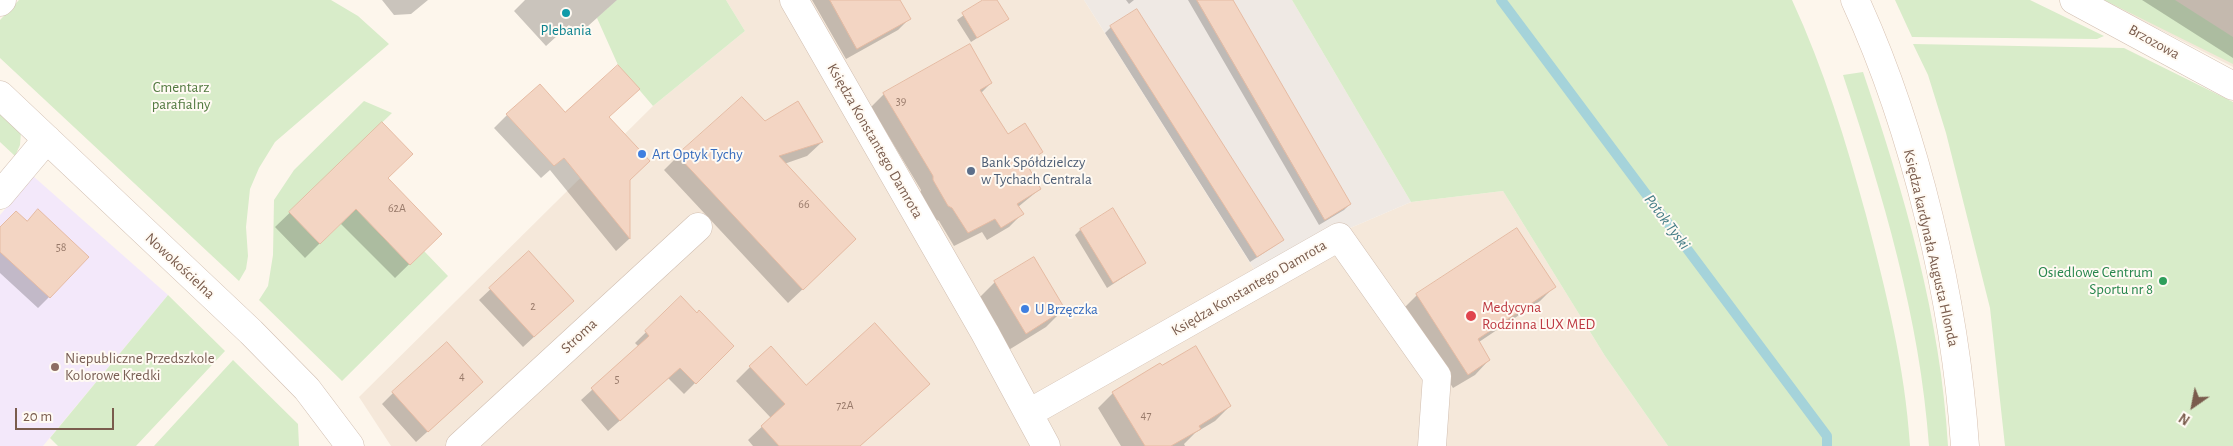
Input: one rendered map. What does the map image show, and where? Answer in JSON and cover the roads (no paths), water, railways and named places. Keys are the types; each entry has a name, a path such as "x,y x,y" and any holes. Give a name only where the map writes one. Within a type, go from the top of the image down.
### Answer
{"street":[{"name":"Księdza Konstantego Damrota","path":"794,0 1046,446"},
{"name":"Księdza kardynała Augusta Hlonda","path":"1855,0 1888,78 1928,218 1954,344 1965,446"},
{"name":"Brzozowa","path":"2074,0 2233,86"},
{"name":"Nowokościelna","path":"0,95 301,383 350,446"},
{"path":"0,195 47,139"},
{"name":"Stroma","path":"460,446 698,227"},
{"name":"Księdza Konstantego Damrota","path":"1029,413 1339,237 1437,376 1432,446"}],"waterway":[{"name":"Potok Tyski","path":"1501,0 1827,436 1827,446"}],"place":[{"name":"Plebania","path":"566,13"},
{"name":"Art Optyk Tychy","path":"642,154"},
{"name":"Bank Spółdzielczy w Tychach Centrala","path":"971,171"},
{"name":"Osiedlowe Centrum Sportu nr 8","path":"2163,281"},
{"name":"U Brzęczka","path":"1025,309"},
{"name":"Medycyna Rodzinna LUX MED","path":"1471,316"},
{"name":"Niepubliczne Przedszkole Kolorowe Kredki","path":"55,367"}],"park label":[{"name":"Cmentarz parafialny","path":"181,96"}]}
